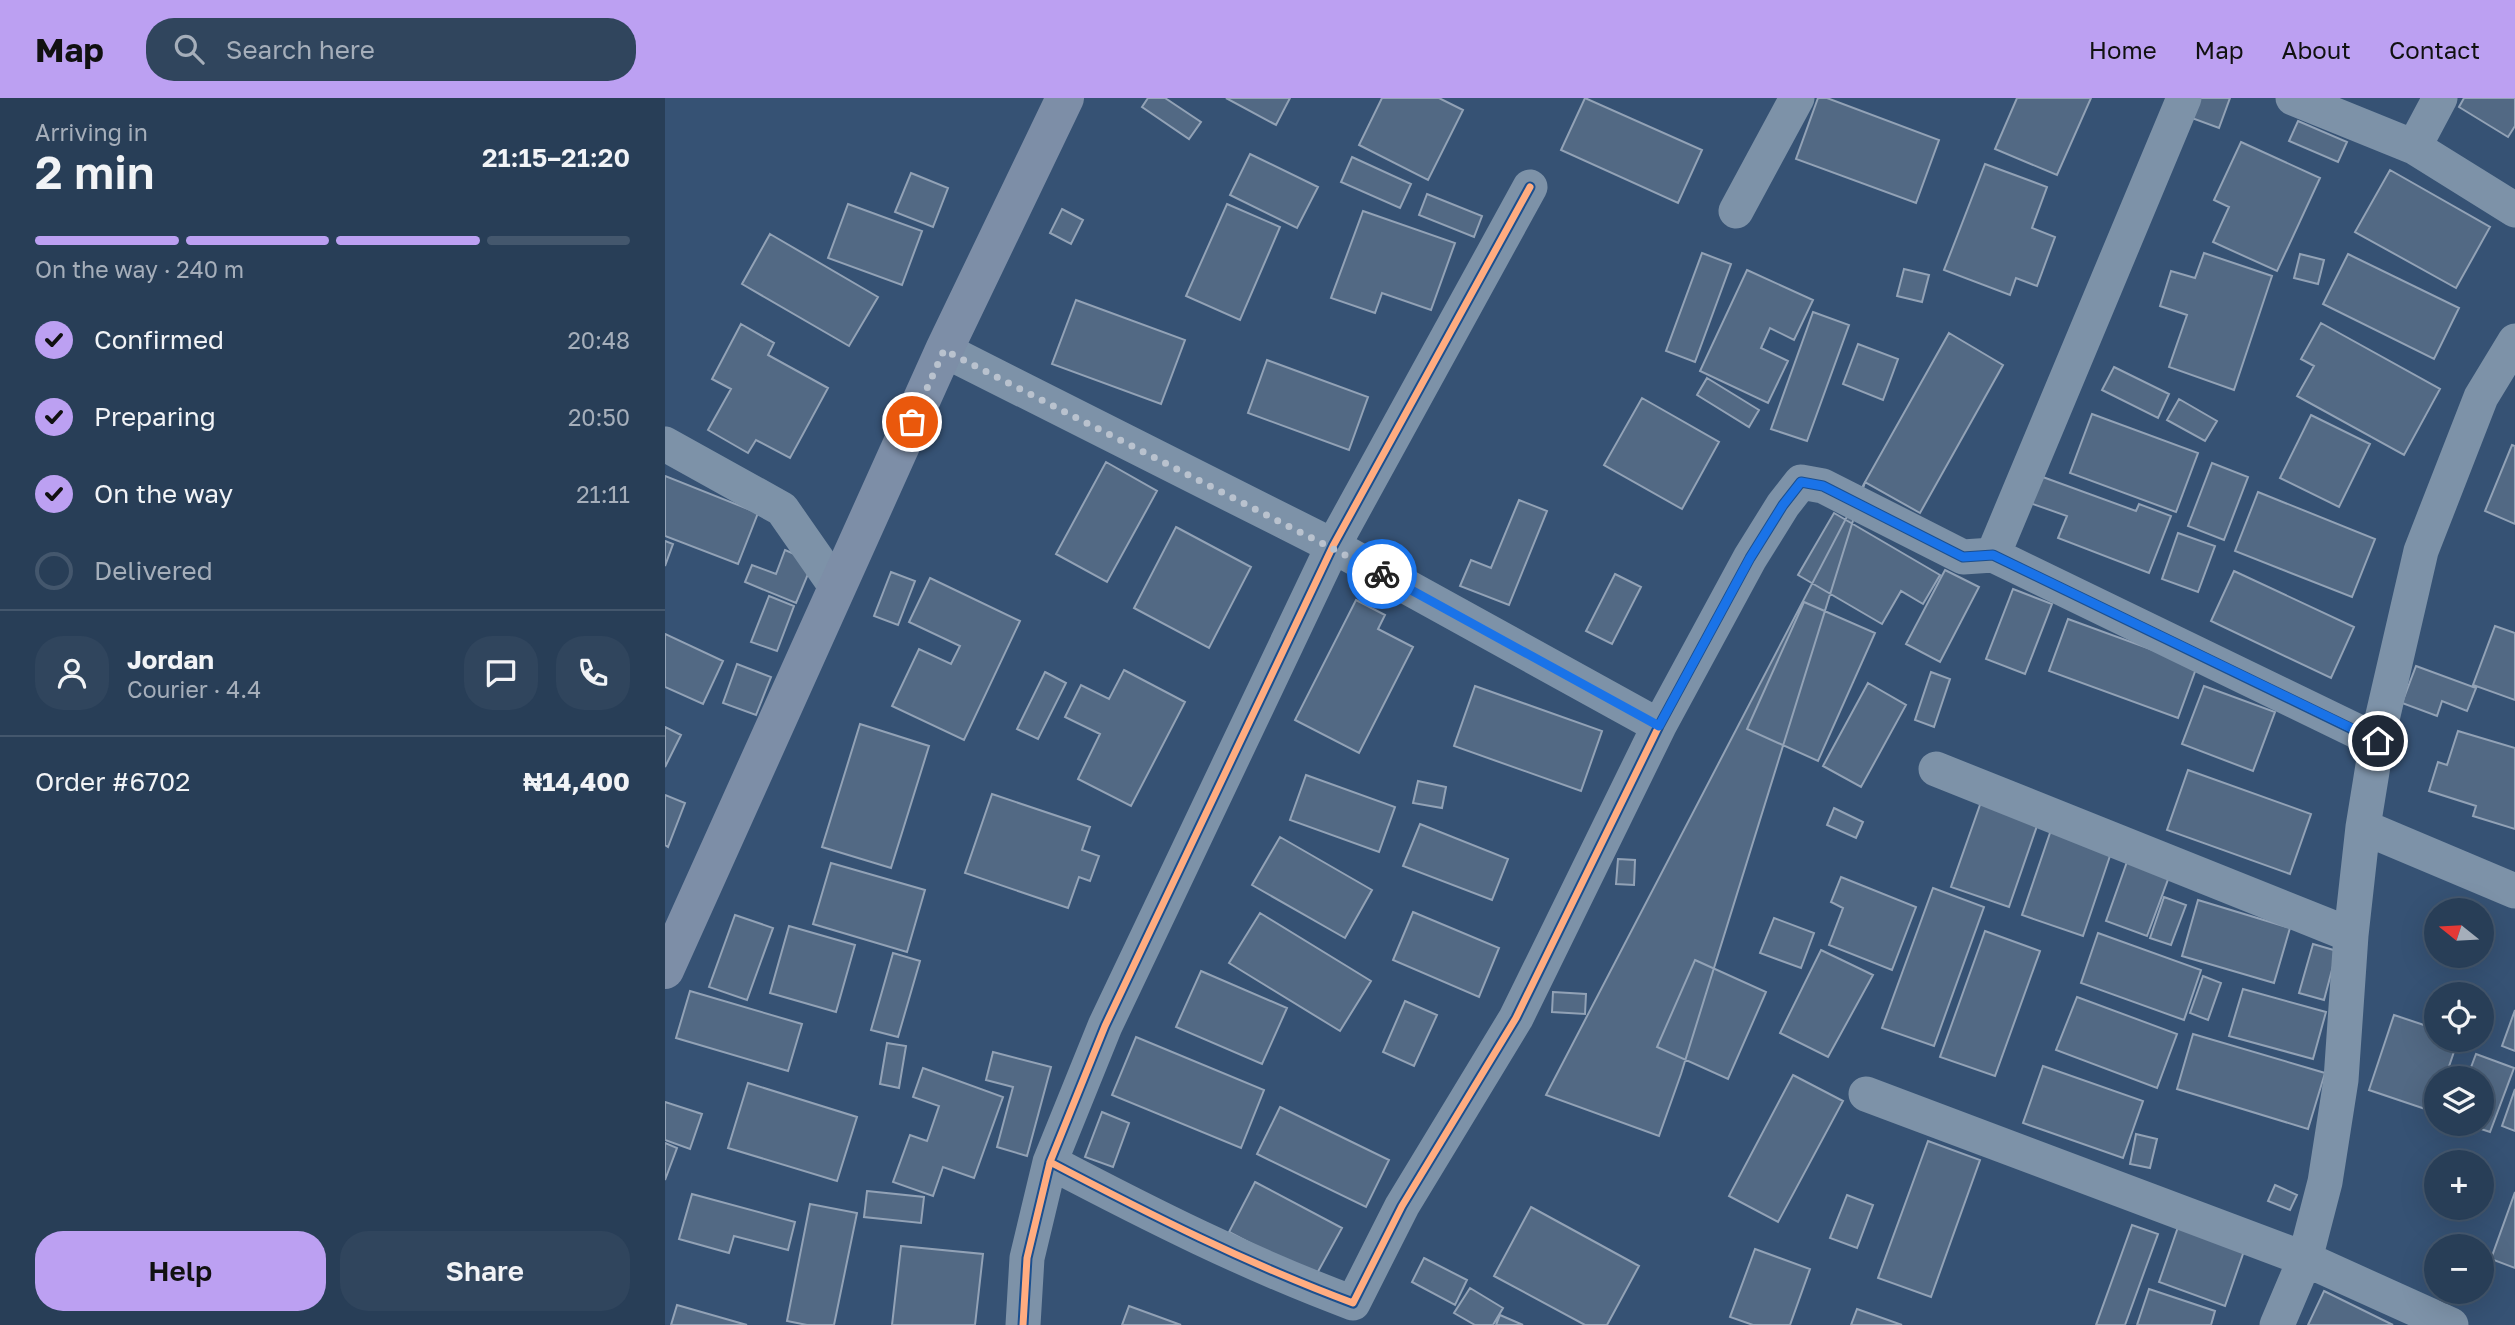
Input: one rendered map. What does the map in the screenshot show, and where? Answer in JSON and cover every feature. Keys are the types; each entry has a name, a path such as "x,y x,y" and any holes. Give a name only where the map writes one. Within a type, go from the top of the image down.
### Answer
{"main road":[{"path":"665,970 944,350 1065,98"}],"street":[{"path":"1735,211 1797,98"},
{"path":"1993,555 2185,98"},
{"path":"2293,98 2414,147 2515,210"},
{"path":"2414,147 2440,98"},
{"path":"1023,1325 1027,1258 1050,1162 1105,1026 1333,547 1530,187"},
{"path":"2277,1325 2305,1259 2325,1182 2341,1080 2351,934 2363,827 2378,741 2421,551 2481,397 2515,341"},
{"path":"944,350 1333,547 1659,726"},
{"path":"665,444 782,509 837,588"},
{"path":"1050,1162 1196,1237 1293,1281 1353,1303 1402,1206 1516,1018 1659,726 1750,558 1783,505 1801,482 1823,486 1963,557 1993,555 2378,741"},
{"path":"1936,769 2351,934"},
{"path":"2363,827 2515,891"},
{"path":"1865,1094 2305,1259 2451,1325"}],"building":[{"path":"1148,98 1165,98 1201,122 1189,139 1142,107"},
{"path":"1226,98 1290,98 1276,125"},
{"path":"1382,98 1439,98 1463,110 1428,180 1359,145"},
{"path":"1585,98 1702,150 1678,203 1561,150"},
{"path":"1818,98 1827,98 1939,140 1916,203 1796,159"},
{"path":"2017,98 2091,98 2057,175 1995,149"},
{"path":"2197,98 2230,98 2219,128 2189,117"},
{"path":"2464,98 2515,98 2515,126 2508,137 2459,107"},
{"path":"2298,121 2347,142 2338,162 2289,141"},
{"path":"2241,142 2320,178 2277,271 2213,242 2229,207 2214,200"},
{"path":"1250,154 1318,187 1297,228 1230,195"},
{"path":"1352,157 1411,184 1400,208 1341,182"},
{"path":"1985,164 2047,187 2032,228 2055,237 2037,286 2016,278 2010,295 1944,270"},
{"path":"2390,170 2490,227 2456,288 2355,232"},
{"path":"911,173 948,188 933,227 895,212"},
{"path":"1427,194 1482,216 1474,237 1419,215"},
{"path":"848,204 922,231 902,285 828,258"},
{"path":"1227,204 1280,227 1240,320 1186,296"},
{"path":"1062,209 1083,220 1071,244 1050,233"},
{"path":"1363,211 1455,243 1431,310 1382,293 1375,313 1331,298"},
{"path":"770,234 878,297 849,346 742,284"},
{"path":"1702,253 1731,264 1695,362 1666,351"},
{"path":"2204,253 2272,276 2234,390 2169,367 2187,315 2160,306 2171,271 2195,278"},
{"path":"2300,254 2324,260 2318,284 2294,278"},
{"path":"2348,254 2459,308 2434,359 2323,304"},
{"path":"1904,269 1929,275 1922,302 1897,296"},
{"path":"1747,270 1813,300 1794,340 1770,328 1761,348 1788,361 1768,403 1700,371"},
{"path":"1076,300 1185,340 1161,404 1052,364"},
{"path":"1813,312 1849,325 1807,441 1771,429"},
{"path":"2321,323 2440,389 2404,455 2297,396 2314,366 2301,359"},
{"path":"741,324 774,343 768,355 828,388 790,458 756,440 748,453 708,430 731,389 712,379"},
{"path":"1949,333 2003,365 1920,513 1865,482"},
{"path":"1858,344 1898,359 1883,400 1843,384"},
{"path":"1267,360 1368,397 1349,450 1248,413"},
{"path":"2114,367 2169,394 2158,418 2102,390"},
{"path":"1707,378 1759,410 1749,427 1697,395"},
{"path":"1642,398 1719,442 1682,509 1604,465"},
{"path":"2179,399 2217,421 2205,441 2167,420"},
{"path":"2092,414 2198,453 2176,512 2070,473"},
{"path":"2311,415 2370,444 2339,507 2280,478"},
{"path":"2512,445 2515,446 2515,524 2485,511"},
{"path":"1106,462 1157,491 1107,582 1056,554"},
{"path":"2212,463 2248,477 2224,540 2188,526"},
{"path":"665,476 758,513 738,564 665,536"},
{"path":"2040,476 2136,511 2139,504 2171,516 2149,573 2058,538 2067,516 2030,503"},
{"path":"1865,482 1681,1074 1659,1136 1546,1095"},
{"path":"2258,492 2375,539 2352,597 2235,551"},
{"path":"1519,500 1547,511 1509,605 1460,586 1471,560 1491,568"},
{"path":"1834,513 1940,575 1923,604 1901,591 1882,624 1798,575"},
{"path":"1176,527 1251,567 1209,648 1134,608"},
{"path":"2178,533 2215,546 2198,592 2162,579"},
{"path":"665,541 673,544 665,566"},
{"path":"785,550 813,562 796,603 745,582 752,565 776,574"},
{"path":"1945,570 1979,587 1940,662 1906,644"},
{"path":"2234,571 2354,627 2331,678 2211,621"},
{"path":"891,572 915,581 898,625 874,616"},
{"path":"1615,574 1641,587 1612,644 1586,631"},
{"path":"930,578 1020,621 964,740 892,706 919,649 951,664 960,646 909,622"},
{"path":"2013,589 2052,604 2025,674 1986,659"},
{"path":"769,596 794,606 777,651 751,642"},
{"path":"1356,600 1385,615 1378,629 1413,647 1359,753 1295,720"},
{"path":"1804,602 1875,633 1818,761 1747,729"},
{"path":"2068,619 2197,666 2178,718 2049,671"},
{"path":"2495,626 2515,633 2515,700 2473,685"},
{"path":"665,634 723,661 703,704 665,687"},
{"path":"737,664 771,677 756,715 723,703"},
{"path":"2416,666 2476,688 2467,711 2442,701 2437,716 2402,703"},
{"path":"1124,670 1185,702 1131,806 1078,779 1100,734 1065,717 1081,685 1109,699"},
{"path":"1045,672 1066,683 1038,739 1017,729"},
{"path":"1931,672 1950,679 1934,727 1915,720"},
{"path":"1868,683 1906,705 1861,787 1823,766"},
{"path":"1475,686 1602,731 1581,791 1454,746"},
{"path":"2204,686 2275,712 2253,771 2182,744"},
{"path":"860,724 929,746 891,868 822,847"},
{"path":"665,727 681,735 665,767"},
{"path":"2458,731 2515,748 2515,829 2473,816 2476,806 2429,791 2438,762 2447,765"},
{"path":"2188,770 2311,814 2290,874 2167,830"},
{"path":"1306,775 1395,807 1379,852 1290,820"},
{"path":"1418,781 1446,787 1442,808 1413,803"},
{"path":"992,794 1090,827 1082,850 1099,856 1090,881 1079,877 1068,908 965,873"},
{"path":"665,795 685,803 668,847 665,845"},
{"path":"1981,802 2038,823 2009,907 1951,887"},
{"path":"1834,808 1863,822 1856,838 1827,825"},
{"path":"1420,824 1508,859 1492,900 1403,866"},
{"path":"2051,830 2112,850 2083,936 2022,915"},
{"path":"1280,837 1372,890 1345,938 1252,885"},
{"path":"1618,859 1635,860 1634,885 1616,884"},
{"path":"2128,859 2170,874 2147,936 2106,921"},
{"path":"831,863 925,890 907,952 813,924"},
{"path":"1841,877 1916,907 1892,970 1829,945 1843,908 1831,902"},
{"path":"1933,888 1984,907 1934,1046 1882,1028"},
{"path":"2164,897 2186,905 2171,945 2150,938"},
{"path":"2198,900 2290,928 2274,983 2182,956"},
{"path":"1413,912 1499,948 1479,997 1393,960"},
{"path":"1260,913 1371,981 1340,1031 1229,963"},
{"path":"735,915 773,928 747,1000 709,987"},
{"path":"1774,918 1814,933 1801,968 1760,953"},
{"path":"789,926 855,945 836,1012 770,993"},
{"path":"1985,931 2040,951 1995,1076 1940,1057"},
{"path":"2098,933 2201,970 2184,1020 2081,983"},
{"path":"2313,944 2337,951 2324,1000 2299,993"},
{"path":"1821,950 1873,975 1828,1057 1780,1033"},
{"path":"893,953 920,961 898,1037 871,1030"},
{"path":"1695,960 1766,992 1728,1079 1657,1047"},
{"path":"1201,971 1287,1008 1262,1064 1176,1027"},
{"path":"2203,976 2221,983 2208,1020 2190,1013"},
{"path":"2243,989 2326,1012 2313,1059 2229,1036"},
{"path":"690,991 802,1024 788,1071 676,1038"},
{"path":"1553,992 1586,994 1585,1014 1552,1012"},
{"path":"2077,997 2177,1034 2157,1088 2056,1050"},
{"path":"1405,1001 1437,1015 1414,1066 1383,1052"},
{"path":"2515,1010 2515,1051 2502,1046"},
{"path":"2394,1015 2424,1025 2424,1052 2454,1052 2449,1066 2424,1066 2424,1109 2369,1090"},
{"path":"2193,1034 2325,1073 2308,1129 2177,1089"},
{"path":"1136,1037 1264,1090 1241,1148 1112,1095"},
{"path":"887,1043 906,1046 899,1088 880,1084"},
{"path":"993,1052 1051,1067 1027,1156 997,1147 1013,1087 986,1080"},
{"path":"2476,1054 2514,1068 2494,1121 2494,1066 2472,1066"},
{"path":"2043,1066 2143,1101 2123,1158 2023,1123"},
{"path":"923,1068 1003,1097 974,1178 943,1167 933,1196 893,1182 910,1135 927,1141 939,1106 913,1097"},
{"path":"1793,1075 1843,1101 1778,1222 1729,1196"},
{"path":"748,1083 857,1117 837,1181 728,1148"},
{"path":"2515,1089 2515,1131 2502,1126"},
{"path":"665,1102 702,1114 690,1149 665,1140"},
{"path":"1280,1107 1389,1160 1366,1207 1257,1154"},
{"path":"1102,1112 1129,1123 1113,1167 1085,1157"},
{"path":"2136,1134 2157,1139 2150,1168 2130,1164"},
{"path":"1928,1141 1980,1160 1931,1297 1878,1278"},
{"path":"665,1143 677,1148 665,1180"},
{"path":"1255,1182 1342,1228 1315,1277 1229,1232"},
{"path":"2275,1185 2297,1195 2290,1210 2268,1201"},
{"path":"867,1191 924,1197 921,1223 864,1217"},
{"path":"2515,1192 2515,1268 2494,1260 2494,1251"},
{"path":"692,1194 795,1222 788,1250 734,1236 729,1253 679,1239"},
{"path":"1847,1195 1873,1205 1857,1248 1830,1238"},
{"path":"810,1204 857,1213 834,1325 807,1325 787,1321"},
{"path":"1531,1207 1639,1266 1607,1325 1585,1325 1494,1276"},
{"path":"2132,1225 2158,1234 2125,1325 2096,1325"},
{"path":"2178,1227 2244,1251 2225,1306 2159,1282"},
{"path":"901,1246 983,1254 975,1325 892,1325"},
{"path":"1755,1249 1810,1269 1790,1325 1753,1325 1730,1317"},
{"path":"1424,1258 1467,1280 1455,1305 1412,1282"},
{"path":"1470,1288 1503,1308 1493,1325 1475,1325 1454,1313"},
{"path":"2149,1289 2215,1311 2211,1325 2137,1325"},
{"path":"2324,1291 2393,1325 2308,1325"},
{"path":"677,1305 747,1325 671,1325"},
{"path":"1129,1306 1181,1325 1122,1325"},
{"path":"1857,1309 1902,1325 1851,1325"},
{"path":"1500,1315 1523,1325 1496,1325"}],"cycle path":[{"path":"1023,1325 1027,1258 1050,1162 1105,1026 1333,546 1530,187"},
{"path":"1050,1162 1199,1237 1275,1272 1353,1303 1402,1206 1516,1018 1659,726 1750,558 1783,505 1801,482 1823,486 1963,557 1993,555 2377,741"}],"way so far":[{"path":"912,422 944,350 1382,574"}],"route":[{"path":"1382,574 1659,726 1750,558 1783,505 1801,482 1823,486 1963,557 1993,555 2378,741"}]}
